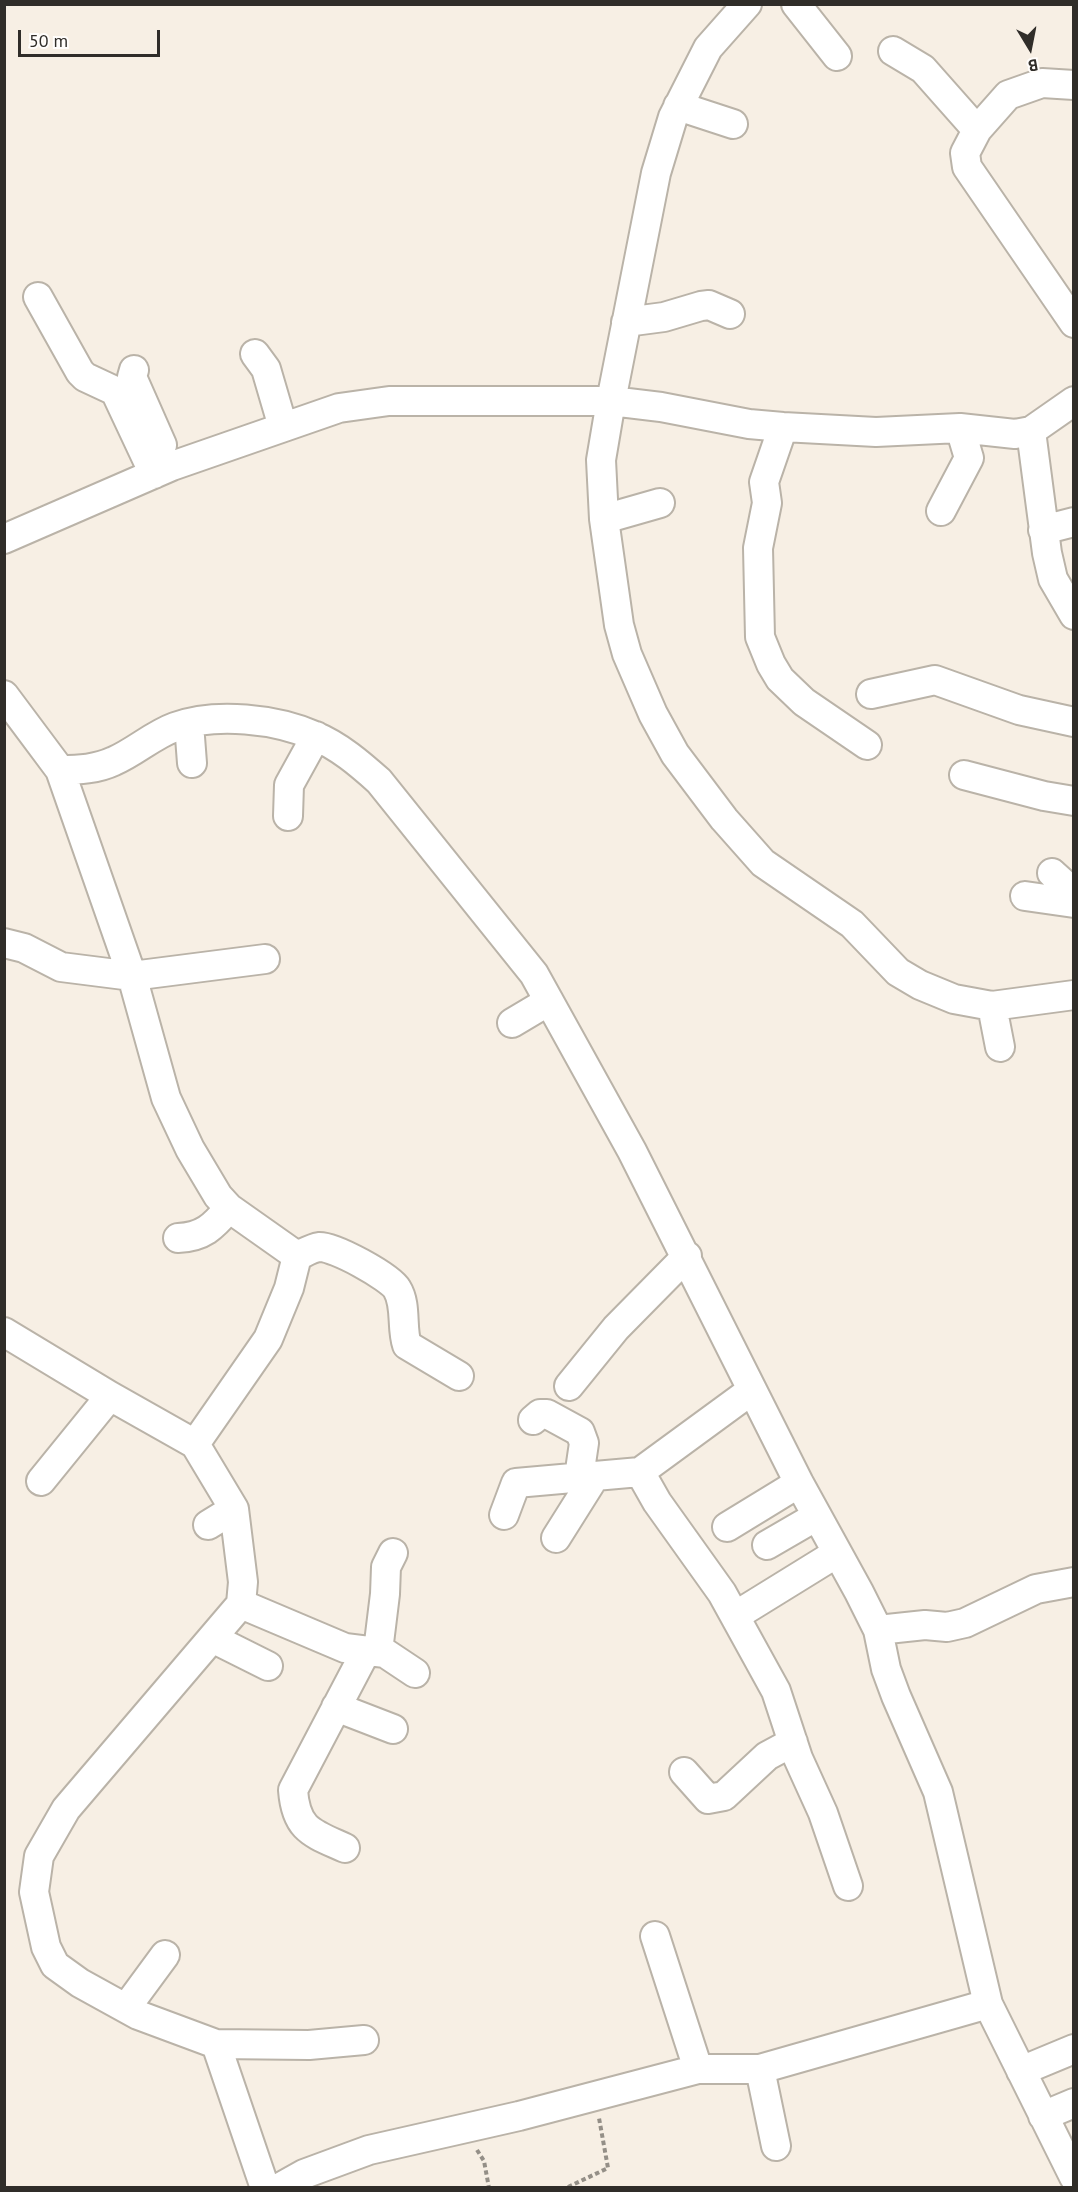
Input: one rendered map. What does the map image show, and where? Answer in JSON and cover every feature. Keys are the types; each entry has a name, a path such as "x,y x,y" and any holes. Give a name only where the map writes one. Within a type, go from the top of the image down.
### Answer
{"street":[{"path":"747,4 708,48 678,106 656,173 610,402 601,460 604,519 619,625 627,654 653,714 675,753 724,819 763,863 852,924 898,972 920,985 954,999 992,1006 1074,995"},
{"path":"796,4 837,56"},
{"path":"892,51 923,69 978,130"},
{"path":"1070,308 967,167 965,153 978,130 1008,95 1042,83 1074,85"},
{"path":"678,106 733,124"},
{"path":"38,297 80,372 85,377 115,391 163,470"},
{"path":"626,322 664,317 709,305 730,314"},
{"path":"255,354 266,369 283,427"},
{"path":"134,370 135,384 163,470"},
{"path":"4,539 163,470 339,408 389,401 610,402 662,407 749,424 783,427 876,432 960,428 1015,434 1032,431 1074,401"},
{"path":"783,427 764,482 767,503 758,548 760,637 771,664 796,695 867,745"},
{"path":"941,511 969,458 960,428"},
{"path":"1032,431 1043,530 1053,579 1074,615"},
{"path":"604,519 660,503"},
{"path":"1043,530 1074,522"},
{"path":"872,694 934,680 1018,710 1074,722"},
{"path":"4,695 60,770 132,976 166,1098 190,1149 218,1196 229,1208 297,1256"},
{"path":"60,770 86,770 114,761 174,727 210,720 247,721 284,727 316,736 357,760 379,781 534,974 687,1256 752,1390 878,1630 886,1670 938,1792 988,2004 1011,2046 1021,2071 1074,2177"},
{"path":"189,724 192,763"},
{"path":"288,816 289,786 316,736"},
{"path":"964,775 1044,796 1074,801"},
{"path":"1052,873 1074,893"},
{"path":"1025,896 1074,903"},
{"path":"4,943 24,948 61,967 132,976 265,959"},
{"path":"512,1023 549,1001"},
{"path":"992,1006 1000,1047"},
{"path":"178,1238 202,1235 212,1229 229,1208"},
{"path":"297,1256 320,1247 327,1248 350,1257 393,1283 401,1297 407,1345 459,1376"},
{"path":"195,1444 268,1339 289,1288 297,1256"},
{"path":"569,1386 616,1328 687,1256"},
{"path":"4,1332 195,1444 234,1509 243,1582 241,1604 66,1809 39,1856 34,1892 46,1947 55,1965 80,1983 126,2008 216,2044 309,2045 364,2040"},
{"path":"504,1515 516,1483 640,1472 752,1390"},
{"path":"41,1481 110,1396"},
{"path":"533,1420 540,1414 547,1414 580,1432 584,1443 587,1476 556,1538"},
{"path":"640,1472 647,1488 722,1593 776,1691 793,1742 823,1813 848,1886"},
{"path":"727,1527 800,1483"},
{"path":"208,1525 234,1509"},
{"path":"767,1545 817,1516"},
{"path":"345,1848 303,1826 296,1811 293,1790 336,1707 372,1651 385,1594 386,1567 393,1553"},
{"path":"735,1616 837,1553"},
{"path":"878,1630 925,1624 947,1627 965,1623 1036,1589 1074,1582"},
{"path":"241,1604 345,1648 385,1653 415,1673"},
{"path":"212,1638 268,1665"},
{"path":"336,1707 393,1729"},
{"path":"684,1772 708,1799 715,1799 724,1796 768,1756 793,1742"},
{"path":"655,1936 698,2069"},
{"path":"126,2008 165,1955"},
{"path":"279,2187 304,2174 369,2150 595,2097 698,2069 760,2069 988,2004"},
{"path":"216,2044 266,2187"},
{"path":"1021,2071 1074,2049"},
{"path":"760,2069 776,2146"},
{"path":"1043,2116 1074,2103"}],"path":[{"path":"568,2187 608,2168 595,2097"},
{"path":"457,2130 484,2161 489,2187"}]}
